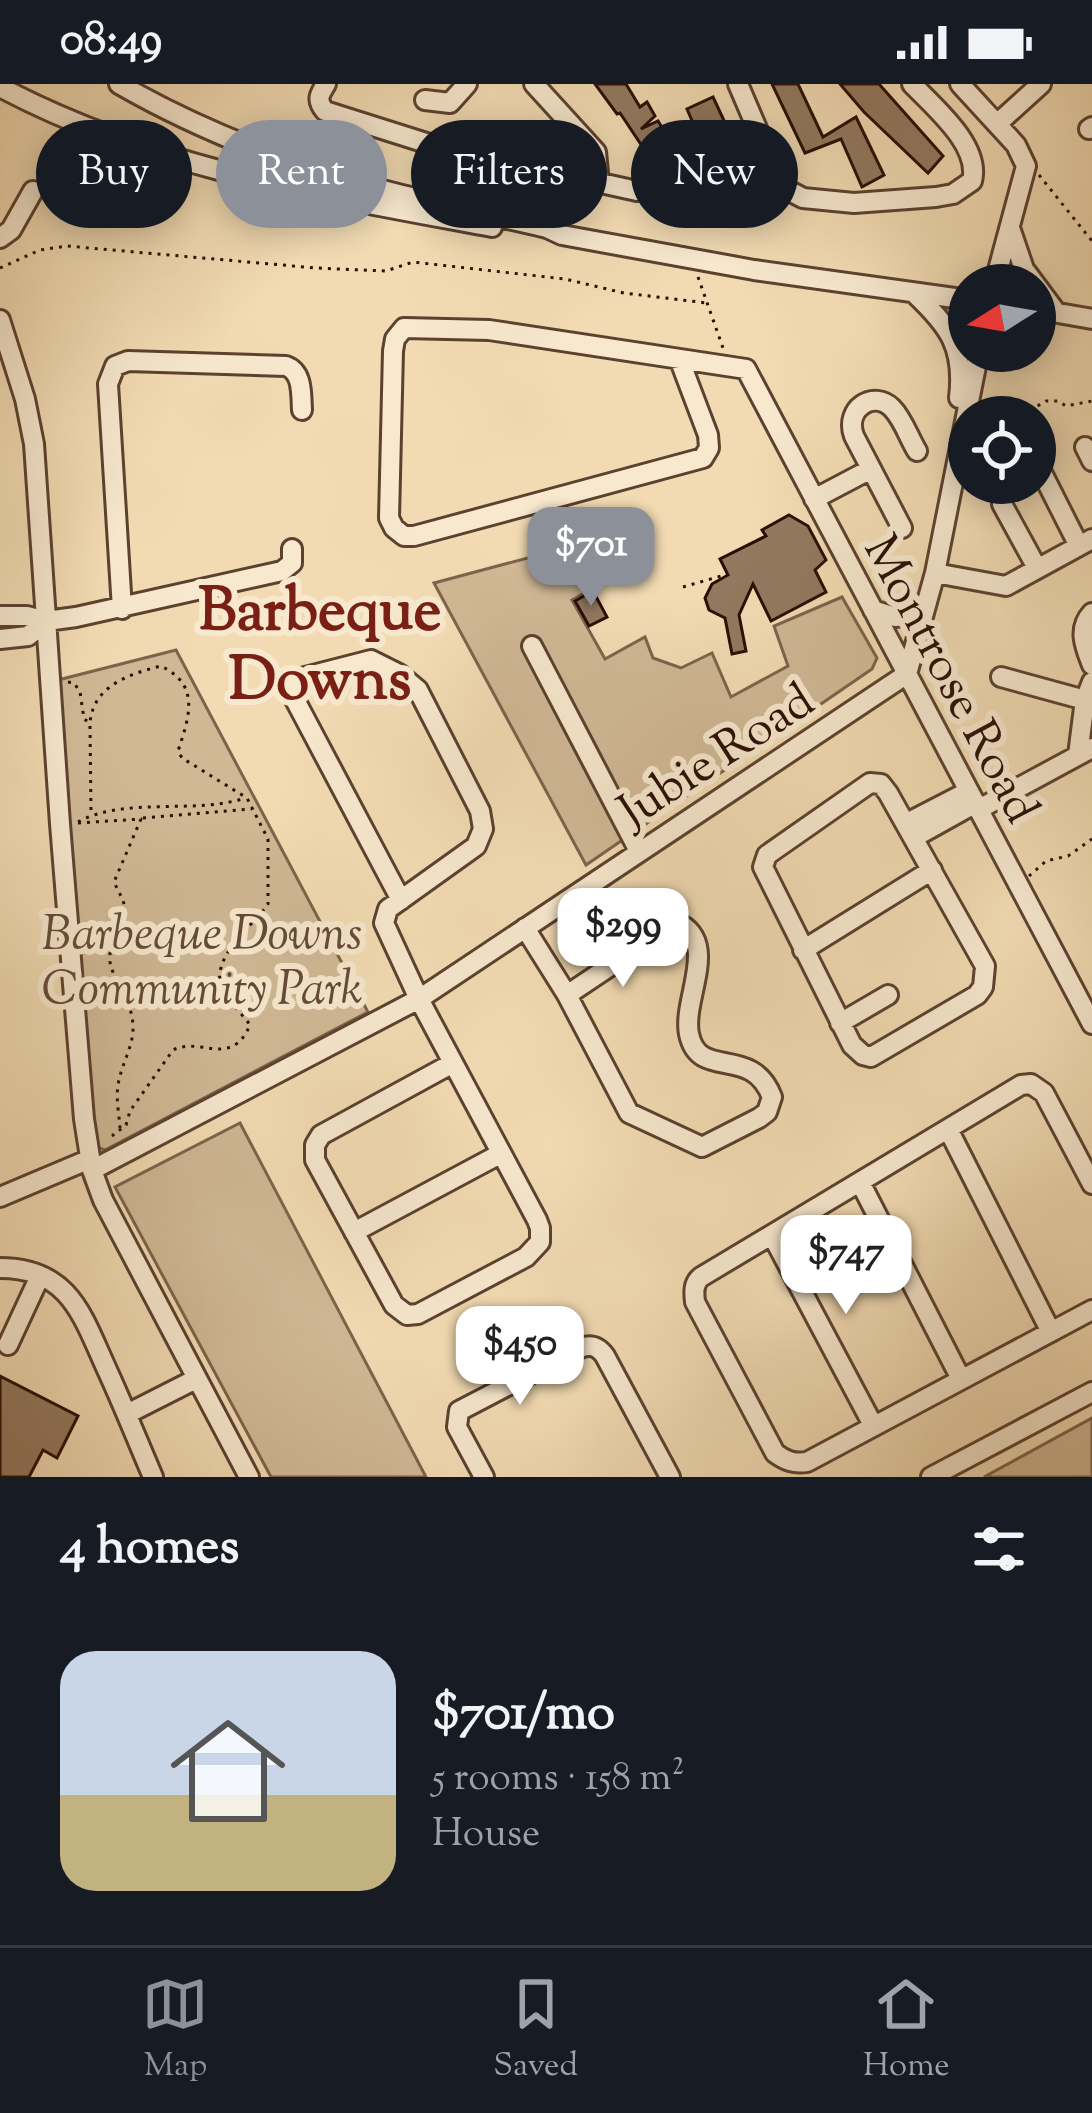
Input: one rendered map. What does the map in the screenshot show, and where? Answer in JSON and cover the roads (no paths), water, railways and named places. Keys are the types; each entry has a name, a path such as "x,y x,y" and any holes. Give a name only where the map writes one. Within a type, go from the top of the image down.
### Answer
{"street":[{"path":"119,84 216,133 307,168 547,227 562,235"},
{"path":"326,84 319,96 325,111 411,138"},
{"path":"425,100 450,103 467,84"},
{"path":"534,84 567,120"},
{"path":"739,84 754,120"},
{"path":"798,195 854,203 936,197 969,185 974,171 963,141 912,84"},
{"path":"960,84 1023,158 1026,173 1000,264"},
{"path":"997,124 1041,84"},
{"path":"0,87 112,136 274,186 546,237 562,235 948,297"},
{"path":"0,238 33,191"},
{"path":"1010,226 1023,264"},
{"path":"914,292 941,318 957,348 960,396"},
{"path":"1056,312 1092,320"},
{"path":"0,320 8,374 34,444 69,933 91,1164 103,1200 249,1477"},
{"path":"404,328 488,330 680,361 708,435 709,448 703,458 414,536 404,536 392,525 393,351 394,339 404,328"},
{"path":"122,609 108,384 115,366 128,361 286,366 297,375 302,410"},
{"name":"Montrose Road","path":"680,361 738,368 814,499 1092,1024"},
{"path":"902,528 850,428 853,413 879,400 895,410 916,451"},
{"path":"814,499 871,469"},
{"path":"935,573 1001,587 1086,542 1056,493"},
{"path":"907,674 935,573 948,501"},
{"path":"1002,504 1037,568"},
{"path":"46,621 28,636 8,638 8,616 46,621 122,609 282,571 292,563 292,548"},
{"path":"873,610 895,617 924,613"},
{"path":"1092,613 1083,630 1092,665"},
{"path":"532,646 639,851"},
{"path":"401,900 294,698 293,683 304,676 371,660 418,690 476,800 483,829 476,846 401,900 388,909 384,923 540,1228 540,1242 526,1257 418,1314 407,1315 394,1305 315,1160 316,1140 453,1064"},
{"name":"Jubie Road","path":"4,1196 91,1164 419,999 907,674"},
{"path":"911,830 1085,752 1089,691 1001,677"},
{"path":"870,783 886,789 932,870 985,966 983,987 875,1057 863,1055 840,1023 764,873 763,862 766,855 870,783"},
{"path":"803,950 932,870"},
{"path":"525,928 567,995 629,1113 702,1147 767,1112 772,1097 753,1070 706,1059 691,1041 688,1013 699,954 682,922 668,926 567,995"},
{"path":"840,1023 888,994"},
{"path":"1091,1178 1044,1093 1022,1084 701,1277 694,1294 776,1453 797,1464 1092,1310"},
{"path":"948,1129 1051,1332"},
{"path":"354,1232 500,1154"},
{"path":"860,1182 962,1379"},
{"path":"772,1235 873,1425"},
{"path":"0,1268 40,1276 58,1286 82,1312 153,1477"},
{"path":"8,1346 40,1276"},
{"path":"484,1477 457,1427 459,1411 590,1346 605,1356 670,1477"},
{"path":"127,1414 196,1378"},
{"path":"931,1477 1092,1392"}],"district":[{"name":"Barbeque Downs","path":"320,642"}],"park label":[{"name":"Barbeque Downs Community Park","path":"202,958"}]}
